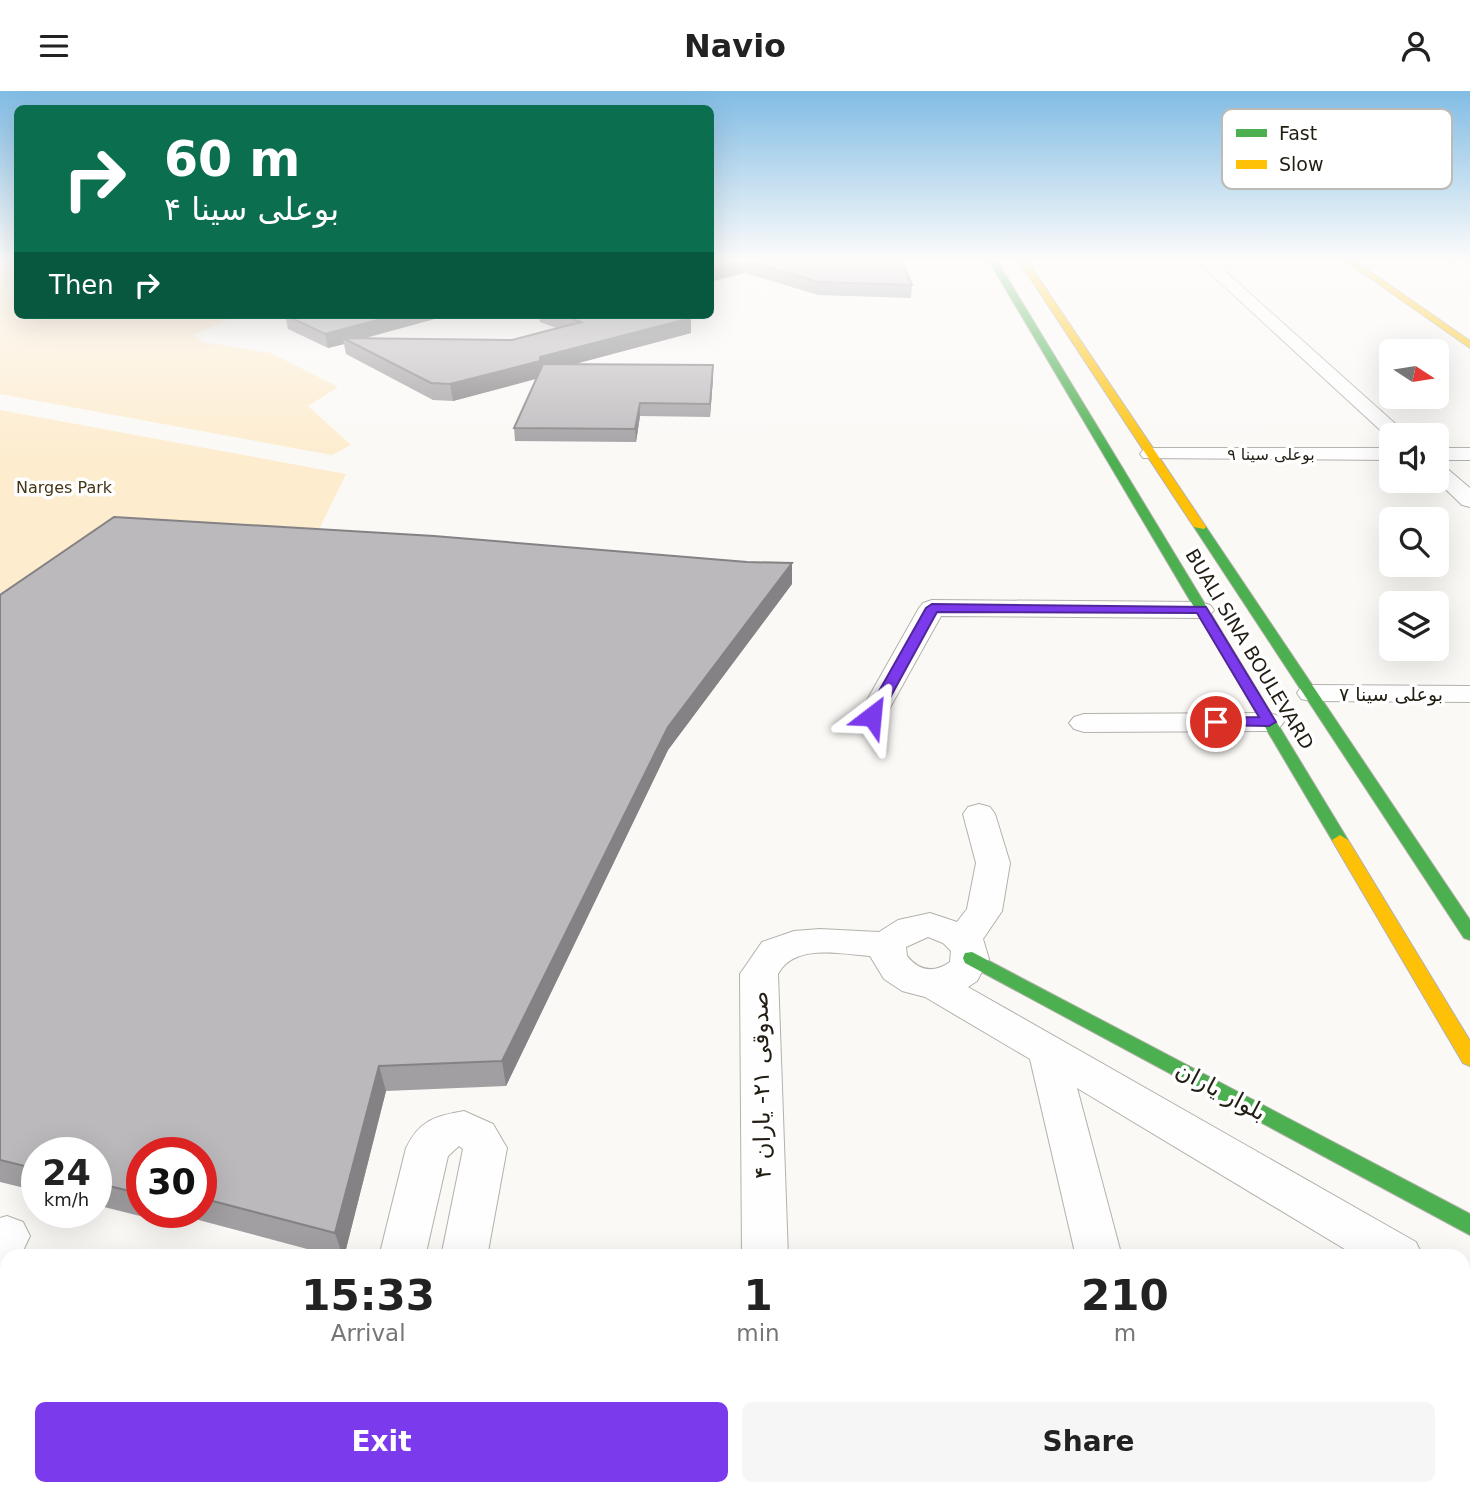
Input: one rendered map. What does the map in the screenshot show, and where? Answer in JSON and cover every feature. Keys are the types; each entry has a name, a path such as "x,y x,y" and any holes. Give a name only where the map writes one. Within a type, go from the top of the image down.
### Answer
{"main road":[{"name":"BUALI SINA BOULEVARD","path":"1033,327 1470,1058"},
{"name":"BUALI SINA BOULEVARD","path":"1066,327 1247,604 1311,694 1470,933"},
{"path":"1444,327 1470,345"},
{"path":"1199,601 1247,604"},
{"name":"بلوار یاران","path":"967,949 1470,1225"}],"street":[{"path":"1278,327 1385,423"},
{"name":"بوعلی سینا ۹","path":"1150,454 1379,454"},
{"path":"1449,454 1470,454"},
{"path":"1449,481 1470,500"},
{"path":"945,593 1058,601"},
{"path":"872,716 932,608 1058,601 1199,601"},
{"name":"بوعلی سینا ۷","path":"1311,694 1470,694"},
{"path":"1084,723 1269,722"},
{"path":"967,949 943,928 919,926 899,932 888,945 888,954 898,971 919,982 933,984 961,977 969,968 967,949 984,911 993,863 979,814"},
{"name":"صدوقی ۲۱- یاران ۴","path":"765,1249 759,974 768,957 784,946 835,941 888,945"},
{"path":"933,984 1386,1249"},
{"path":"1048,1053 1097,1249"},
{"path":"404,1249 428,1148 444,1132 464,1128 478,1136 485,1148 466,1249"}],"green space":[{"path":"0,327 213,327 194,335 202,342 271,353 338,387 308,406 351,445 332,455 0,394"},
{"name":"Narges Park","path":"0,410 346,474 312,544 0,611"}],"building":[{"path":"309,327 353,327 325,334"},
{"path":"563,327 658,327 450,384 431,383 343,338 512,340"},
{"path":"543,364 713,365 710,404 640,403 635,429 514,428"},
{"path":"114,517 434,536 747,562 792,563 668,727 502,1061 379,1066 335,1233 217,1202 217,1137 126,1137 126,1190 112,1187 112,1137 21,1137 21,1165 0,1160 0,595"}],"traffic: fast":[{"path":"1032,327 1340,840"},
{"path":"1200,527 1470,934"},
{"path":"972,958 1470,1225"}],"traffic: slow":[{"path":"1067,327 1200,527"},
{"path":"1444,327 1470,345"},
{"path":"1340,840 1470,1058"}],"route":[{"path":"872,716 932,608 1201,610 1269,722 1216,722"}]}
